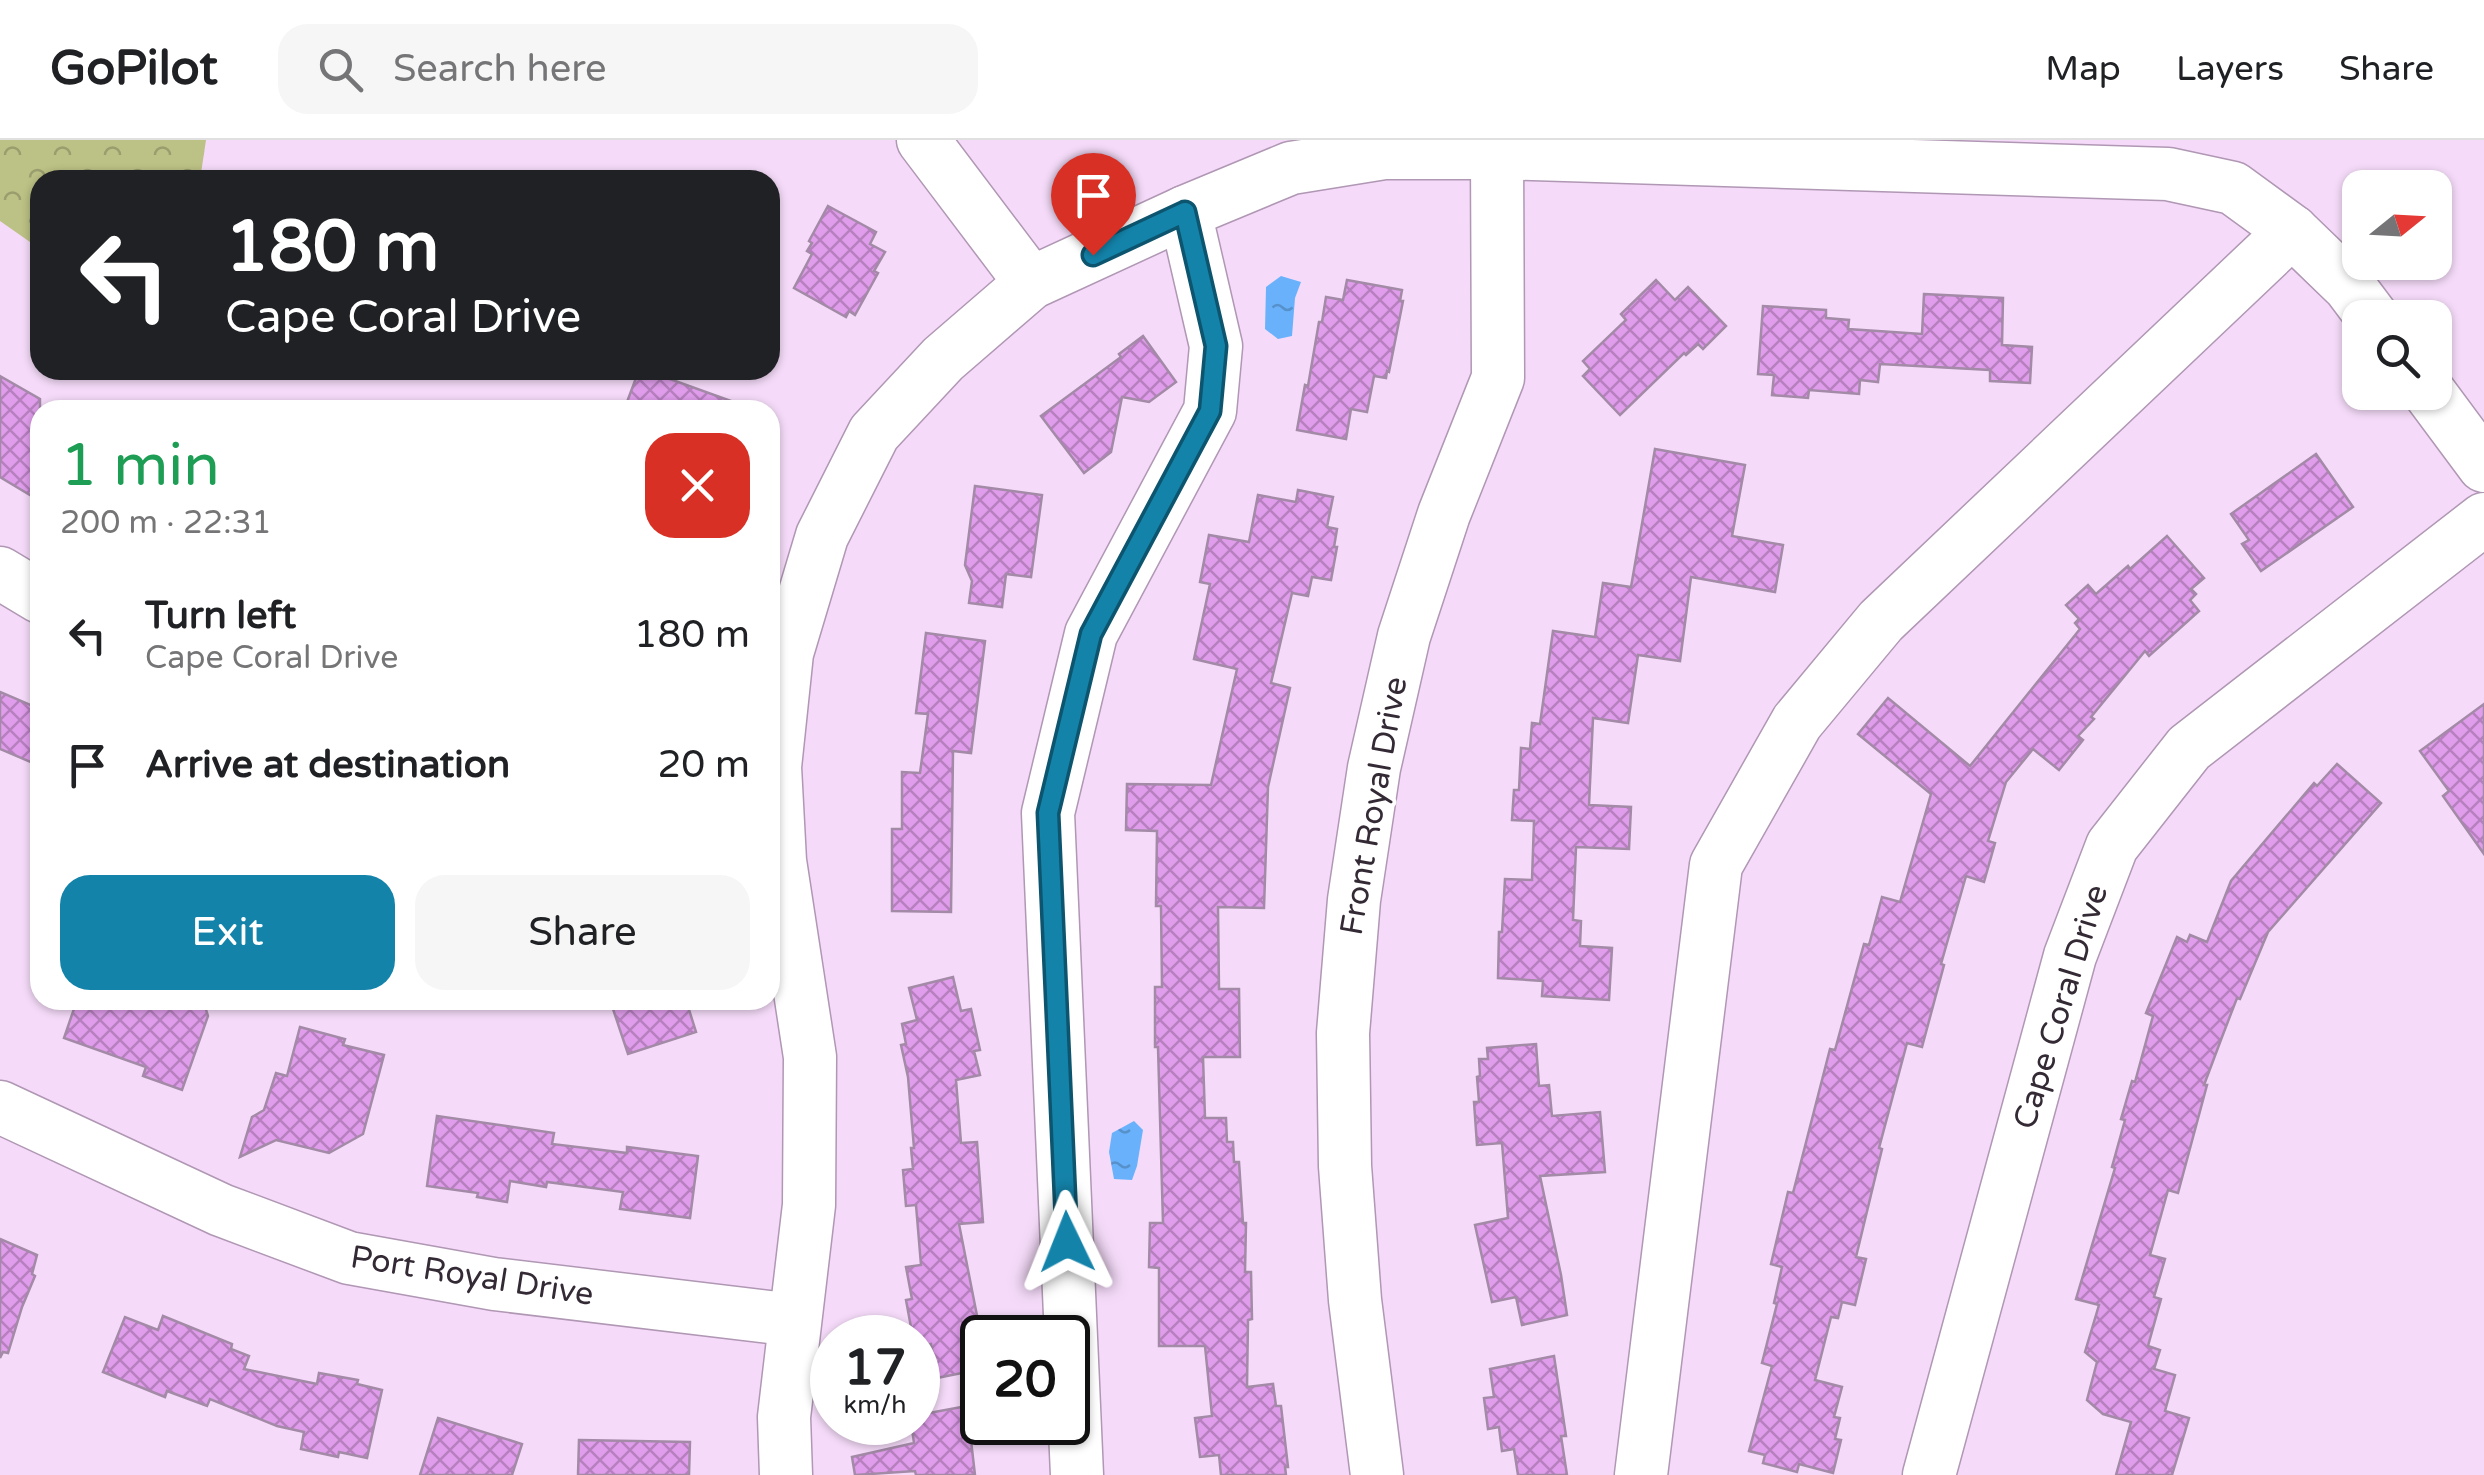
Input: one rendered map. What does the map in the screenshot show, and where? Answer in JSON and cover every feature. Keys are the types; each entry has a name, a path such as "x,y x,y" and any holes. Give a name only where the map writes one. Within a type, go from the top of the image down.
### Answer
{"street":[{"path":"923,140 1031,283"},
{"path":"780,706 787,653 822,536 874,432 942,359 1031,283 1291,168 1384,153 1498,153 2168,174 2233,188 2292,230 2360,300"},
{"name":"Front Royal Drive","path":"1378,1475 1355,1300 1345,1166 1342,1033 1354,900 1374,768 1404,636 1444,514 1498,378 1498,153"},
{"path":"1078,1475 1048,813 1091,634 1210,411 1216,346 1185,212"},
{"path":"1641,1475 1716,865 1797,722 1881,621 2292,230"},
{"path":"2442,410 2484,466"},
{"name":"Cape Coral Drive","path":"1929,1475 2070,956 2112,846 2189,748 2484,518"},
{"path":"0,573 30,591"},
{"path":"780,861 810,1057 809,1205 784,1417 786,1475"},
{"name":"Port Royal Drive","path":"0,1107 221,1210 350,1258 494,1284 794,1320"}],"green space":[{"path":"0,140 206,140 202,170 30,170 30,242 0,221"}],"water":[{"path":"1281,276 1301,282 1295,298 1292,336 1278,339 1265,329 1266,287"},
{"path":"1134,1121 1143,1130 1137,1166 1132,1180 1114,1179 1109,1152 1112,1133"}],"building":[{"path":"828,206 876,232 870,244 885,252 855,315 849,311 846,317 794,288 812,254 807,251 812,243 809,241"},
{"path":"1347,280 1402,290 1403,301 1389,372 1386,378 1374,376 1367,412 1351,409 1346,439 1297,430 1326,297 1343,300"},
{"path":"1656,280 1675,300 1688,287 1726,326 1703,349 1698,344 1684,353 1620,415 1583,376 1590,369 1583,361 1626,320 1621,314"},
{"path":"1924,294 2003,298 2002,345 2032,347 2030,383 1990,381 1990,370 1880,364 1878,382 1860,380 1859,394 1809,390 1808,398 1772,395 1774,375 1758,374 1763,306 1826,310 1826,318 1849,320 1848,329 1922,334"},
{"path":"1143,336 1176,382 1149,402 1122,397 1111,452 1084,473 1041,416"},
{"path":"0,376 40,400 30,400 30,495 0,477"},
{"path":"635,380 673,380 728,400 628,400"},
{"path":"1655,449 1745,465 1732,536 1783,545 1775,592 1691,577 1680,661 1638,655 1628,723 1593,718 1589,805 1631,807 1629,849 1576,847 1573,920 1581,921 1580,946 1612,948 1609,1000 1542,996 1543,981 1498,978 1505,879 1532,880 1534,821 1512,820 1514,790 1519,790 1521,748 1530,749 1532,723 1540,724 1553,631 1595,637 1603,583 1631,587"},
{"path":"2316,454 2353,507 2261,571 2242,544 2249,540 2231,514"},
{"path":"975,486 1042,495 1031,577 1006,574 1002,607 969,603 972,581 965,565"},
{"path":"1298,490 1333,497 1327,527 1337,529 1337,547 1331,580 1312,577 1308,596 1292,593 1271,683 1290,688 1268,787 1264,908 1218,907 1219,989 1239,989 1240,1057 1203,1057 1205,1118 1226,1118 1227,1142 1233,1142 1234,1162 1239,1162 1246,1223 1245,1272 1251,1272 1247,1387 1273,1384 1276,1406 1281,1406 1288,1467 1286,1475 1221,1475 1219,1455 1200,1457 1195,1418 1212,1416 1205,1346 1159,1346 1159,1268 1149,1267 1150,1223 1163,1223 1155,1047 1155,987 1162,987 1161,906 1156,906 1157,831 1126,830 1127,784 1211,785 1237,669 1194,659 1210,584 1200,582 1209,535 1249,542 1258,495 1296,502"},
{"path":"2167,536 2204,578 2191,589 2196,594 2190,600 2199,611 2149,656 2145,651 2091,717 2094,719 2078,736 2083,740 2059,770 2033,749 2006,782 1988,841 1995,843 1984,882 1966,876 1922,1047 1907,1043 1879,1148 1882,1149 1856,1257 1866,1259 1855,1305 1842,1302 1838,1318 1831,1317 1815,1380 1842,1387 1834,1417 1840,1418 1835,1439 1841,1440 1833,1473 1799,1464 1797,1472 1763,1463 1765,1455 1749,1451 1772,1366 1762,1363 1782,1267 1771,1264 1788,1192 1793,1193 1830,1049 1835,1050 1864,944 1869,945 1882,897 1900,902 1931,794 1858,734 1888,698 1970,766 2080,629 2075,623 2079,619 2066,605 2088,585 2096,594"},
{"path":"926,633 985,641 971,753 953,751 951,912 892,911 892,829 902,829 902,772 920,773 928,714 916,713"},
{"path":"0,692 30,705 30,762 0,749"},
{"path":"2484,704 2484,854 2443,796 2449,791 2420,751"},
{"path":"2337,764 2381,803 2268,932 2240,999 2237,998 2204,1085 2178,1193 2168,1190 2150,1255 2165,1259 2154,1297 2161,1299 2148,1346 2160,1350 2154,1369 2175,1375 2165,1411 2189,1418 2172,1475 2116,1475 2131,1422 2103,1414 2087,1400 2097,1362 2085,1352 2099,1305 2076,1299 2115,1168 2112,1167 2125,1120 2121,1119 2153,1016 2146,1013 2177,937 2187,942 2190,935 2207,942 2231,881 2314,783 2317,786"},
{"path":"953,977 961,1011 971,1009 980,1050 974,1051 980,1075 956,1080 961,1143 977,1142 983,1222 959,1224 977,1315 960,1315 960,1373 940,1377 940,1315 909,1315 906,1300 912,1299 906,1267 921,1265 916,1205 906,1206 903,1170 913,1169 914,1148 901,1045 906,1044 902,1024 917,1020 909,988"},
{"path":"74,1010 206,1010 208,1016 182,1090 143,1076 146,1067 64,1038"},
{"path":"613,1010 689,1010 696,1032 628,1054"},
{"path":"300,1027 345,1039 343,1045 384,1055 363,1134 329,1153 276,1140 240,1157 252,1117 264,1110 276,1073 287,1076"},
{"path":"1536,1044 1539,1086 1549,1085 1552,1116 1600,1112 1605,1172 1540,1176 1567,1315 1522,1325 1516,1297 1492,1302 1475,1225 1508,1218 1502,1143 1477,1145 1474,1102 1479,1102 1479,1059 1488,1059 1487,1048"},
{"path":"437,1116 554,1133 552,1144 627,1153 627,1147 698,1156 690,1218 620,1209 623,1192 547,1182 546,1187 510,1181 507,1202 477,1197 478,1193 427,1186"},
{"path":"0,1239 37,1255 32,1274 35,1276 8,1353 3,1352 0,1358"},
{"path":"163,1316 232,1344 231,1349 249,1356 244,1369 317,1384 319,1373 358,1380 357,1384 382,1390 367,1458 301,1449 304,1432 277,1426 210,1399 207,1406 167,1391 165,1397 103,1372 125,1317 158,1330"},
{"path":"1554,1356 1566,1436 1561,1436 1567,1475 1518,1475 1514,1449 1502,1451 1499,1427 1488,1429 1484,1398 1494,1397 1490,1369"},
{"path":"960,1407 960,1445 972,1445 975,1475 916,1475 915,1471 855,1475 852,1457 905,1445 940,1445 940,1411"},
{"path":"438,1418 522,1444 512,1475 420,1475"},
{"path":"579,1440 690,1442 689,1475 578,1475"}],"route":[{"path":"1067,1242 1048,813 1091,634 1210,411 1216,346 1185,212 1093,255"}]}
